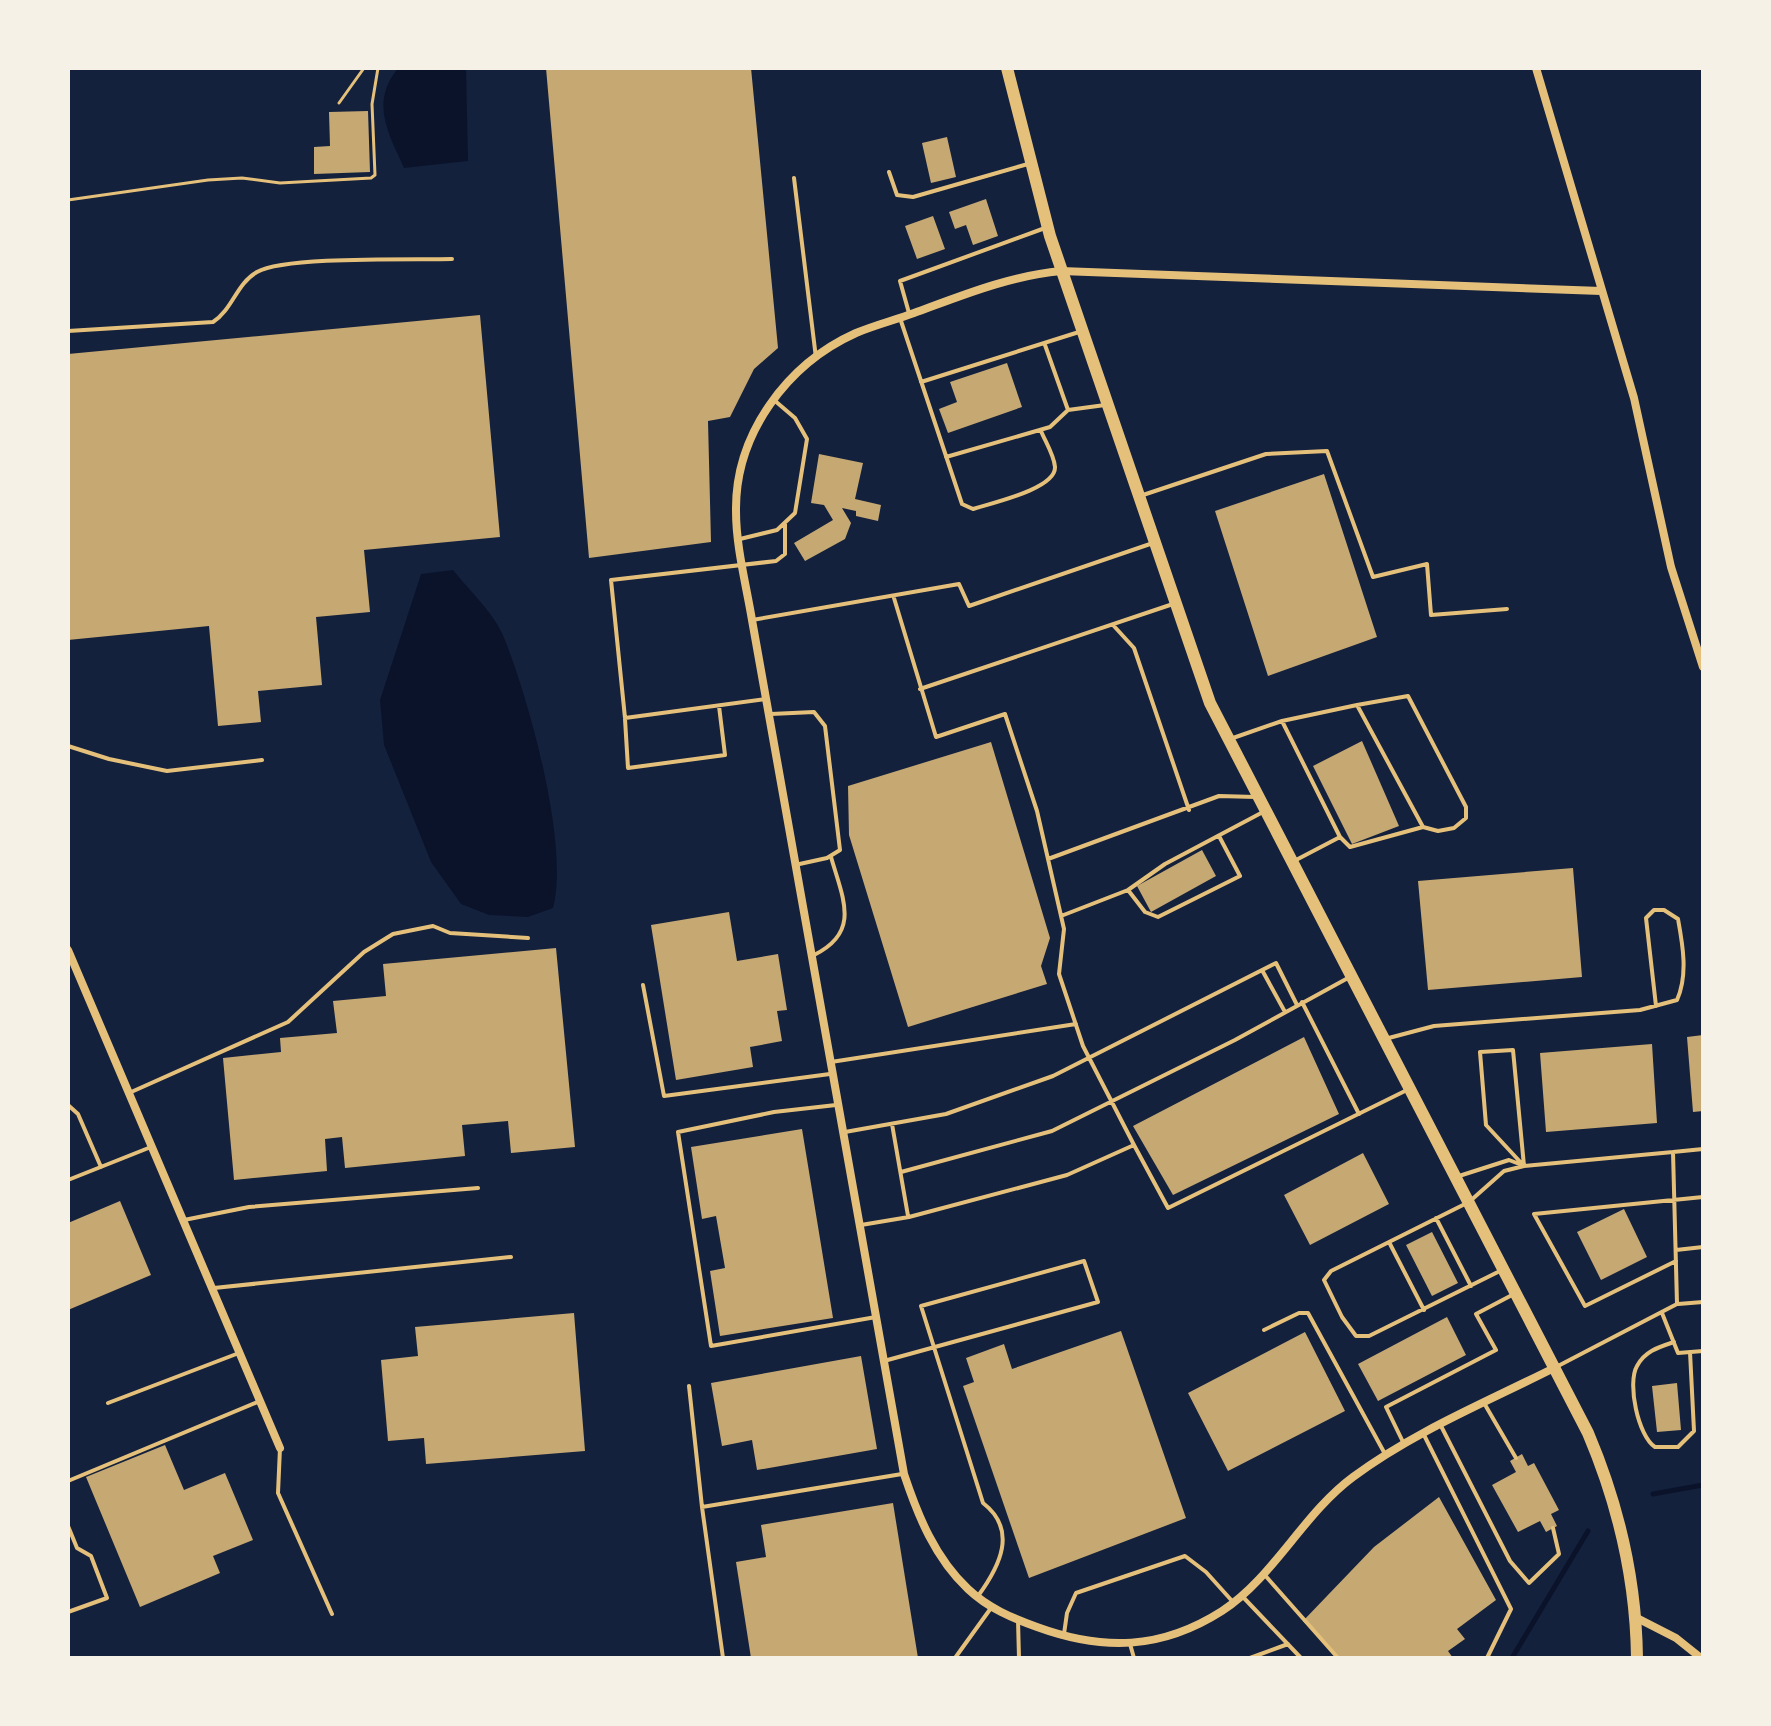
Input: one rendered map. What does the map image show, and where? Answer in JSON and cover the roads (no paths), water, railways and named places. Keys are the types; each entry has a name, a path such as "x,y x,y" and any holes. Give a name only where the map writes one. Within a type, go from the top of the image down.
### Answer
{"main road":[{"path":"1007,68 1047,227 1173,604 1227,740 1263,812 1588,1433 1616,1504 1631,1572 1637,1658"}],"street":[{"path":"1536,68 1634,398 1671,567 1703,667"},
{"path":"1556,1367 1385,1454 1349,1480 1241,1596 1170,1637 1130,1644 1101,1643 1018,1620 991,1607 946,1563 917,1514 904,1474 742,565 736,508 743,464 757,425 772,398 816,359 856,333 1025,274 1061,271 1601,291"},
{"path":"68,950 280,1448"},
{"path":"1635,1617 1685,1644 1701,1658"}],"lane":[{"path":"889,172 897,195 913,197 1030,164"},
{"path":"794,178 816,359"},
{"path":"1041,431 1055,464 1054,473 1047,484 973,509 962,504 921,382 900,281 1047,227"},
{"path":"68,331 213,322 227,313 240,287 256,273 286,264 452,259"},
{"path":"921,382 1081,332"},
{"path":"1045,345 1068,410"},
{"path":"738,539 777,530 795,513 807,439 795,418 772,398"},
{"path":"946,457 1041,431 1068,410 1105,405"},
{"path":"1137,497 1266,454 1327,451 1373,577 1427,564 1431,615 1507,609"},
{"path":"719,706 725,755 628,768 611,580 782,559 788,545 785,524"},
{"path":"752,620 894,598 959,584 969,606 1153,543"},
{"path":"894,598 936,737 1005,714 1037,811 1064,929 1059,974 1091,1060 1168,1208 1409,1089"},
{"path":"920,689 1173,604"},
{"path":"1113,625 1134,648 1189,810"},
{"path":"1227,740 1282,721 1408,696 1466,807 1466,818 1454,828 1438,831 1423,827 1350,847 1340,837 1282,721"},
{"path":"625,718 766,699"},
{"path":"1357,705 1423,827"},
{"path":"769,714 814,712 825,726 840,850 831,856 795,865"},
{"path":"68,746 167,771 262,760"},
{"path":"1048,859 1189,810 1219,796 1256,797"},
{"path":"1061,916 1128,890 1165,864 1263,812"},
{"path":"1128,890 1145,912 1158,917 1240,876 1219,836"},
{"path":"1290,863 1340,837"},
{"path":"812,957 833,946 844,928 842,897 831,856"},
{"path":"1383,1040 1434,1026 1656,1006 1677,1000 1684,985 1678,919 1664,910 1654,910 1646,918 1656,1006"},
{"path":"127,1093 288,1022 364,952 393,934 433,926 450,933 528,938"},
{"path":"843,1133 946,1114 1091,1060 1276,963 1360,1115"},
{"path":"1262,970 1285,1012"},
{"path":"901,1172 1052,1131 1350,977"},
{"path":"643,985 664,1096 833,1074"},
{"path":"831,1062 1076,1024"},
{"path":"1513,1050 1524,1166 1486,1125 1480,1052 1513,1050"},
{"path":"68,1105 78,1114 101,1167"},
{"path":"838,1105 774,1112 678,1132 711,1346 876,1317"},
{"path":"892,1124 909,1217"},
{"path":"860,1225 909,1217 1067,1175 1134,1145"},
{"path":"68,1180 151,1147"},
{"path":"1504,1269 1369,1336 1356,1336 1328,1293 1324,1280 1331,1271 1469,1202 1504,1171 1524,1166 1703,1149"},
{"path":"1673,1152 1677,1304"},
{"path":"1454,1174 1460,1177 1481,1166 1509,1160 1524,1166"},
{"path":"182,1220 249,1207 478,1188"},
{"path":"1676,1261 1585,1306 1534,1214 1703,1197"},
{"path":"1436,1218 1471,1286"},
{"path":"1389,1242 1424,1310"},
{"path":"1676,1250 1703,1247"},
{"path":"211,1289 511,1257"},
{"path":"884,1361 931,1348 1098,1302 1084,1261 921,1306 931,1348 983,1503 997,1516 1004,1533 1000,1559 978,1596"},
{"path":"1404,1443 1386,1407 1496,1350 1476,1314 1516,1293"},
{"path":"1556,1367 1677,1304 1703,1302"},
{"path":"1264,1330 1299,1313 1308,1313 1385,1454"},
{"path":"1662,1313 1678,1353 1703,1351"},
{"path":"1674,1342 1651,1350 1636,1367 1633,1377 1641,1432 1655,1447 1678,1447 1694,1431 1690,1352"},
{"path":"108,1403 239,1353"},
{"path":"689,1386 723,1658"},
{"path":"68,1481 260,1401"},
{"path":"1484,1403 1516,1458"},
{"path":"1440,1424 1510,1561 1529,1583 1559,1554 1553,1528"},
{"path":"1423,1433 1511,1609 1487,1658"},
{"path":"280,1448 278,1493 332,1614"},
{"path":"702,1507 904,1474"},
{"path":"68,1526 77,1548 91,1556 107,1598 68,1612"},
{"path":"1064,1635 1067,1613 1076,1593 1185,1556 1206,1572 1233,1602"},
{"path":"1263,1573 1338,1658"},
{"path":"1241,1596 1301,1658"},
{"path":"955,1658 991,1607"},
{"path":"1018,1620 1019,1658"},
{"path":"1130,1644 1134,1658"},
{"path":"1250,1658 1288,1644"}],"water":[{"path":"398,68 466,68 468,161 404,168 388,130 383,106 385,93"},
{"path":"453,570 486,608 502,633 523,693 544,770 556,847 557,881 553,908 528,917 489,915 461,904 431,862 384,745 380,700 421,574"}],"waterway":[{"path":"1653,1494 1703,1485"},
{"path":"1512,1658 1588,1531"}]}
